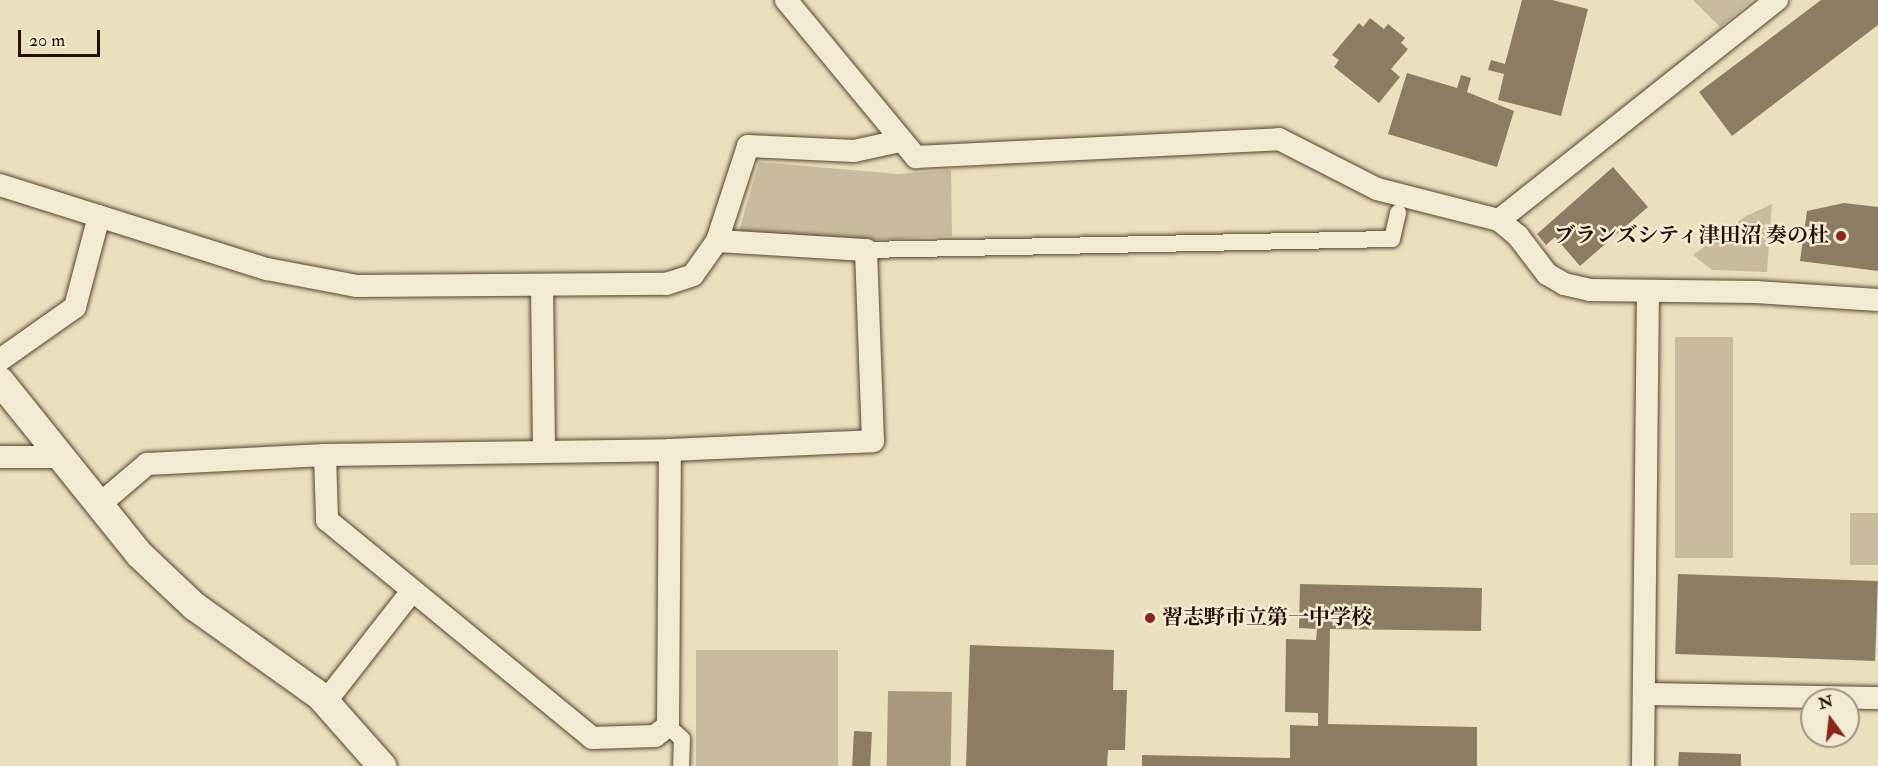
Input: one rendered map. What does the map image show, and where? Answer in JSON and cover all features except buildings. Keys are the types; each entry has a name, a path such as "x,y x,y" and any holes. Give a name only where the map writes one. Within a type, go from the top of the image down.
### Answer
{"street":[{"path":"786,0 900,141 916,157 934,158 1279,139 1377,189 1499,220 1518,236 1547,274 1564,284 1590,290 1756,292 1878,300"},
{"path":"1499,220 1777,0"},
{"path":"0,185 267,269 357,286 666,284 693,275 717,241 748,146 854,151 900,141"},
{"path":"717,241 866,250 1392,238 1398,213"},
{"path":"0,360 75,307 99,216"},
{"path":"100,504 147,464 325,455 670,450 873,441 866,250"},
{"path":"542,285 544,451"},
{"path":"1643,766 1648,292"},
{"path":"0,381 139,554 194,606 326,701 382,766"},
{"path":"670,450 668,726 682,739 681,766"},
{"path":"325,455 327,520 592,738 655,736 668,726"},
{"path":"0,457 62,457"},
{"path":"326,701 412,591"},
{"path":"1644,694 1878,698"}],"shaded area":[{"path":"1693,0 1752,0 1720,27"},
{"path":"759,162 898,174 951,170 952,236 868,240 738,234"},
{"path":"1772,204 1767,272 1712,270 1693,255 1746,216"},
{"path":"1675,337 1733,337 1733,558 1675,558"},
{"path":"1850,513 1878,513 1878,565 1850,565"},
{"path":"696,650 838,650 838,766 696,766"},
{"path":"888,691 952,692 951,766 887,766"}],"place":[{"name":"ブランズシティ津田沼 奏の杜","path":"1841,236"},
{"name":"習志野市立第一中学校","path":"1150,618"}]}
